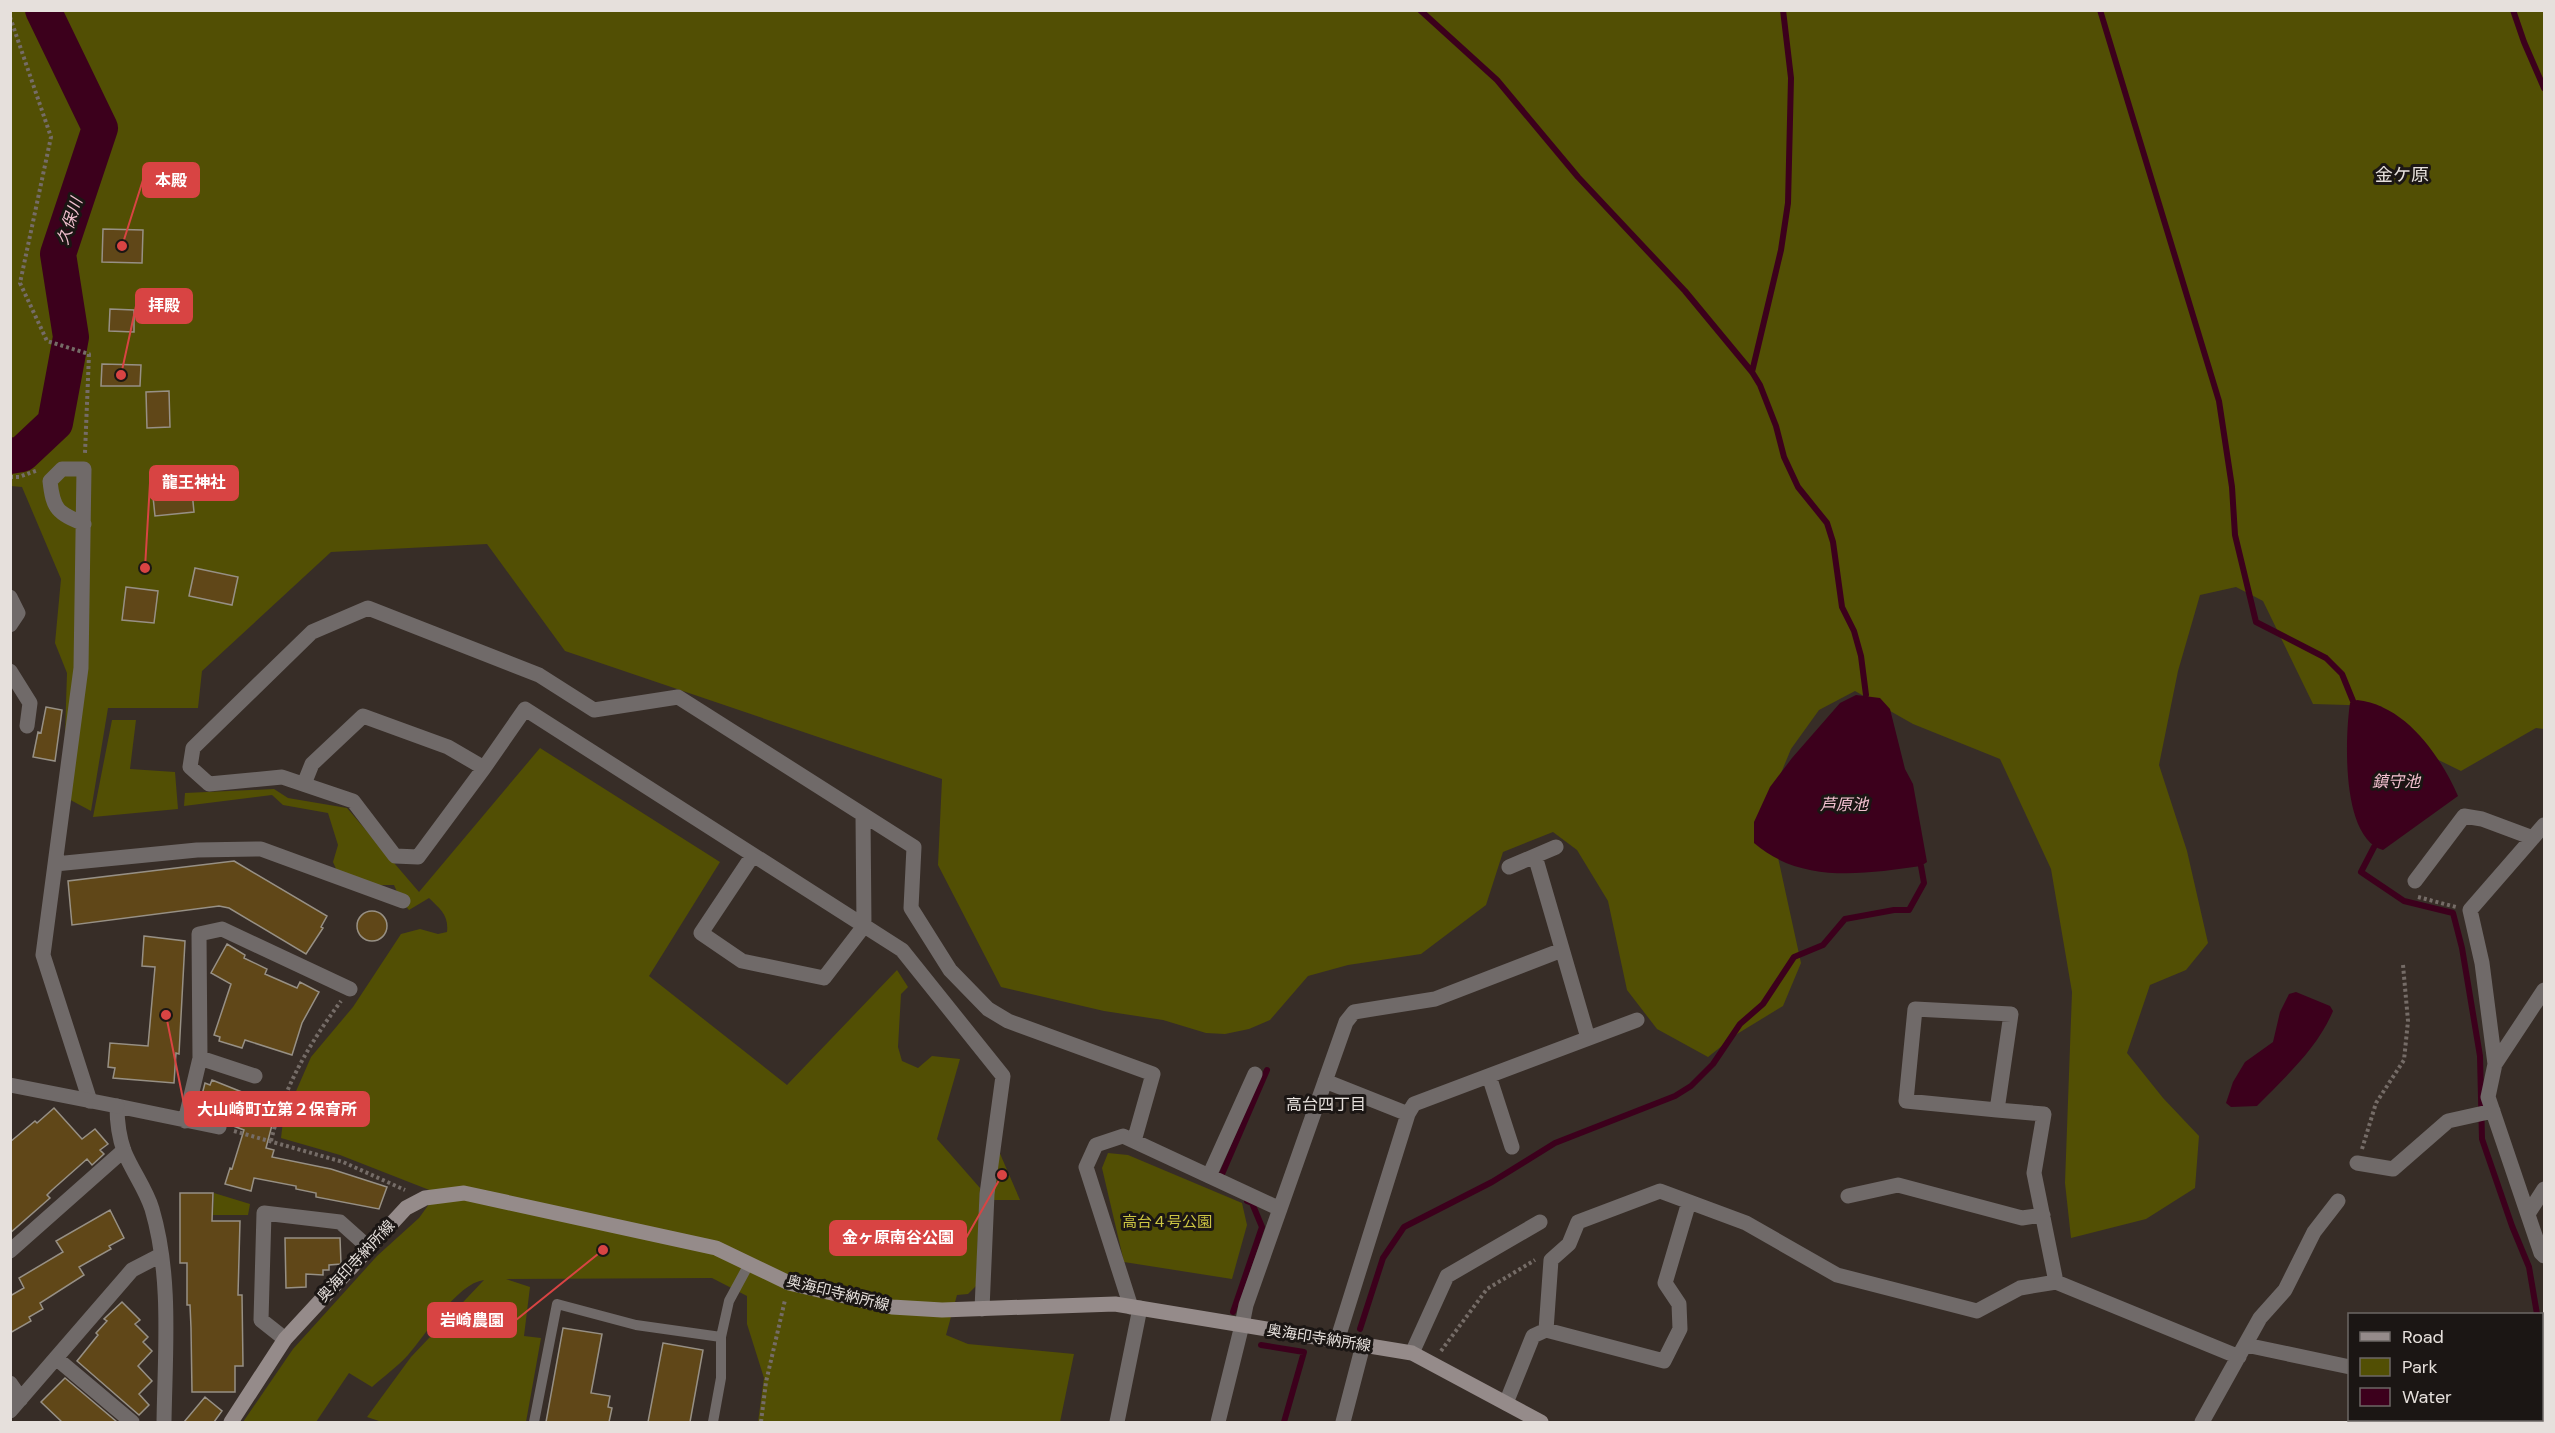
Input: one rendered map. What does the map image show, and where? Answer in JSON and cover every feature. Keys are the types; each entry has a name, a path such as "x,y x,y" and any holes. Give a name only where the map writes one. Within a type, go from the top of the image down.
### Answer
{"main road":[{"name":"奥海印寺納所線","path":"231,1422 285,1339 406,1208 425,1198 464,1193 716,1248 789,1283 892,1307 942,1310 1115,1304 1412,1353 1541,1422"}],"street":[{"path":"84,524 63,515 52,501 50,481 62,469 84,469 84,524 81,668 43,955 90,1101"},
{"path":"10,597 18,613 10,625"},
{"path":"982,1309 987,1194 1003,1076 902,950 525,709 418,857 395,856 353,801 282,777 209,784 190,767 193,748 312,632 368,608 539,675 594,710 678,697 914,847 911,908 950,970 988,1010 1008,1021 1153,1074 1134,1141"},
{"path":"10,670 30,703 27,726"},
{"path":"304,784 312,764 363,716 448,747 484,768"},
{"path":"753,855 701,933 742,962 824,978 864,926 863,816"},
{"path":"2415,881 2464,816 2482,819 2533,838"},
{"path":"2544,825 2470,910 2482,963 2495,1064 2488,1097 2541,1253 2544,1256"},
{"path":"1509,867 1556,847"},
{"path":"55,864 197,850 261,849 403,901"},
{"path":"1535,856 1588,1038"},
{"path":"185,1121 200,1058 200,934 222,929 350,989"},
{"path":"1218,1422 1246,1305 1325,1081 1347,1022 1354,1012 1435,999 1562,950"},
{"path":"2495,1064 2544,990"},
{"path":"1997,1110 2011,1014 1915,1009 1906,1101 1997,1110 2044,1114 2034,1173 2056,1282"},
{"path":"1337,1341 1408,1114 1414,1104 1637,1020"},
{"path":"200,1058 255,1076"},
{"path":"1209,1176 1255,1074"},
{"path":"1489,1076 1503,1113 1502,1118 1512,1147"},
{"path":"1325,1081 1408,1114"},
{"path":"12,1086 219,1127"},
{"path":"117,1106 117,1125 124,1150 152,1207 161,1255 166,1304 164,1422"},
{"path":"2357,1163 2393,1169 2448,1121 2493,1111"},
{"path":"1117,1422 1135,1308 1086,1167 1096,1145 1123,1136 1280,1209"},
{"path":"10,1251 124,1150"},
{"path":"1848,1196 1898,1185 2022,1218 2043,1215"},
{"path":"2528,1214 2544,1189"},
{"path":"1546,1330 1551,1260 1569,1244 1578,1222 1660,1191 1746,1223 1837,1275 1977,1311 2020,1288 2056,1282 2242,1351 2348,1367"},
{"path":"2202,1422 2260,1318 2285,1290 2314,1232 2338,1201"},
{"path":"1506,1403 1533,1336 1546,1330 1664,1361 1680,1329 1679,1304 1665,1283 1689,1202"},
{"path":"285,1339 261,1320 264,1213 340,1222 368,1247"},
{"path":"1412,1353 1447,1276 1540,1222"},
{"path":"16,1405 132,1270 161,1255"},
{"path":"1343,1422 1363,1345"},
{"path":"56,1358 132,1422"},
{"path":"10,1383 16,1405"}],"lane":[{"path":"713,1422 721,1378 721,1336 729,1301 749,1264"},
{"path":"534,1422 557,1304 636,1325 721,1336"}],"path":[{"path":"10,17 51,137 20,283 47,341 89,354 84,469"},
{"path":"2415,881 2418,898 2470,910"},
{"path":"2357,1163 2376,1104 2404,1060 2408,1021 2403,965"},
{"path":"271,1141 285,1095 309,1045 350,989"},
{"path":"219,1127 344,1162 425,1198"},
{"path":"1431,1364 1487,1289 1546,1253 1558,1254"},
{"path":"761,1422 766,1382 789,1283"}],"green space":[{"path":"10,11 2544,11 2544,729 2536,728 2461,771 2414,748 2381,706 2313,704 2263,601 2236,587 2200,595 2178,671 2159,765 2187,851 2208,943 2186,970 2150,985 2127,1053 2163,1098 2199,1136 2195,1188 2146,1219 2071,1238 2065,1183 2072,992 2051,869 2000,759 1913,724 1855,691 1819,710 1791,749 1767,807 1801,963 1783,1006 1737,1034 1708,1057 1657,1029 1627,990 1608,901 1577,850 1553,832 1503,852 1486,905 1421,954 1348,965 1308,976 1270,1020 1249,1029 1225,1034 1206,1033 1163,1020 1104,1011 1001,987 938,865 942,779 565,651 487,544 331,552 202,671 198,708 108,708 91,811 63,796 67,673 55,643 61,579 22,487 11,486"},
{"path":"112,720 136,720 130,769 175,772 178,809 93,817"},
{"path":"540,748 720,862 649,976 787,1085 897,970 908,987 901,994 898,1047 902,1061 918,1068 932,1056 960,1059 937,1139 980,1188 976,1286 968,1294 957,1295 946,1335 968,1344 1074,1354 1060,1422 758,1422 764,1378 747,1324 747,1296 712,1278 506,1279 530,1287 524,1336 541,1338 526,1422 382,1422 367,1417 411,1357 484,1280 463,1290 442,1312 408,1355 372,1387 349,1373 316,1422 243,1422 293,1349 377,1256 419,1218 437,1193 340,1155 281,1138 283,1121 311,1057 353,1007 401,934 420,929 438,934 447,932 447,921 429,898 409,910 401,901 394,885 377,885 337,871 333,862 338,845 328,813 283,805 272,795 184,806 185,793 274,789 288,798 347,808 419,892"},
{"path":"998,1149 1020,1200 994,1200 994,1150"},
{"name":"高台４号公園","path":"1108,1153 1128,1155 1242,1203 1247,1225 1232,1279 1124,1262 1102,1168"},
{"path":"214,1193 250,1204 248,1215 213,1215"}],"water":[{"name":"芦原池","path":"1856,695 1880,698 1890,709 1905,769 1913,784 1927,862 1921,866 1856,873 1812,870 1792,865 1772,856 1754,843 1754,822 1770,787 1840,703"},
{"name":"鎮守池","path":"2357,700 2390,711 2419,734 2441,764 2458,796 2383,850 2369,842 2359,827 2349,785 2348,719 2350,703"},
{"path":"2296,992 2330,1006 2333,1011 2326,1025 2299,1062 2257,1106 2231,1107 2226,1103 2233,1082 2245,1062 2273,1042 2280,1012 2289,994"}],"building":[{"path":"103,229 143,230 142,263 102,262"},
{"path":"110,309 134,310 134,332 109,331"},
{"path":"102,364 141,365 140,386 101,386"},
{"path":"169,391 170,427 147,428 146,392"},
{"path":"180,479 180,482 191,481 194,512 155,516 152,487 159,486 158,481"},
{"path":"195,568 238,577 232,605 189,596"},
{"path":"126,587 158,591 154,623 122,620"},
{"path":"46,707 62,710 55,761 33,757"},
{"path":"234,861 327,916 321,927 323,928 306,954 229,908 219,906 72,925 68,881"},
{"path":"372,911 383,915 387,926 383,937 372,941 361,937 357,926 361,915"},
{"path":"144,936 185,941 179,1054 176,1053 174,1083 113,1078 115,1068 108,1067 110,1043 148,1046 155,967 142,966"},
{"path":"227,944 245,955 244,958 267,969 265,974 297,988 300,982 319,992 302,1023 292,1055 245,1040 242,1048 219,1041 220,1037 214,1035 231,984 211,973"},
{"path":"212,1080 277,1106 266,1148 274,1150 272,1157 331,1169 387,1187 379,1209 316,1197 316,1193 296,1189 296,1186 254,1178 251,1191 225,1184 244,1130 228,1124 222,1118 198,1110 205,1083 210,1085"},
{"path":"54,1108 82,1139 95,1129 108,1144 100,1150 104,1154 92,1165 87,1159 47,1195 50,1198 10,1233 10,1142"},
{"path":"180,1193 213,1193 212,1221 240,1221 238,1295 242,1295 243,1366 235,1366 235,1392 192,1392 187,1263 180,1263"},
{"path":"110,1210 124,1238 109,1246 111,1249 79,1267 84,1275 40,1303 43,1309 29,1317 31,1321 10,1333 10,1296 24,1288 19,1278 63,1252 56,1241"},
{"path":"285,1238 340,1238 341,1264 329,1265 329,1270 323,1270 323,1275 306,1274 306,1287 286,1288"},
{"path":"122,1302 140,1320 135,1324 148,1337 143,1342 152,1351 138,1366 152,1381 139,1394 149,1405 139,1415 77,1361 107,1321 104,1319"},
{"path":"563,1328 602,1334 591,1393 610,1396 608,1407 612,1408 609,1422 546,1422"},
{"path":"663,1343 703,1350 690,1422 648,1422"},
{"path":"65,1378 117,1422 62,1422 41,1402"},
{"path":"205,1397 222,1411 214,1422 184,1422"}],"waterway":[{"name":"久保川","path":"10,456 22,454 55,423 71,337 58,254 100,128 43,10"},
{"path":"1420,10 1497,80 1578,177 1685,291 1752,372 1760,385 1776,426 1784,457 1798,487 1827,523 1833,542 1842,607 1854,631 1861,656 1866,695"},
{"path":"1752,372 1781,250 1788,203 1791,78 1783,10"},
{"path":"2100,10 2219,401 2232,487 2235,535 2256,622 2326,658 2342,674 2353,701"},
{"path":"2513,10 2544,88"},
{"path":"2374,847 2361,872 2404,901 2453,913 2462,948 2480,1056 2482,1139 2512,1226 2529,1267 2537,1313"},
{"path":"1360,1329 1383,1258 1404,1227 1492,1182 1555,1143 1675,1096 1691,1086 1713,1064 1740,1024 1763,1004 1794,957 1823,945 1845,919 1894,910 1909,910 1924,883 1921,866"},
{"path":"1222,1174 1267,1070"},
{"path":"1233,1312 1262,1227 1252,1203 1247,1201"},
{"path":"2543,1342 2544,1349"},
{"path":"1261,1345 1304,1352 1284,1422"}],"place":[{"name":"本殿","path":"122,246"},
{"name":"拝殿","path":"121,375"},
{"name":"龍王神社","path":"145,568"},
{"name":"大山崎町立第２保育所","path":"166,1015"},
{"name":"金ヶ原南谷公園","path":"1002,1175"},
{"name":"岩崎農園","path":"603,1250"}],"district":[{"name":"金ケ原","path":"2402,175"},
{"name":"高台四丁目","path":"1326,1104"}]}
